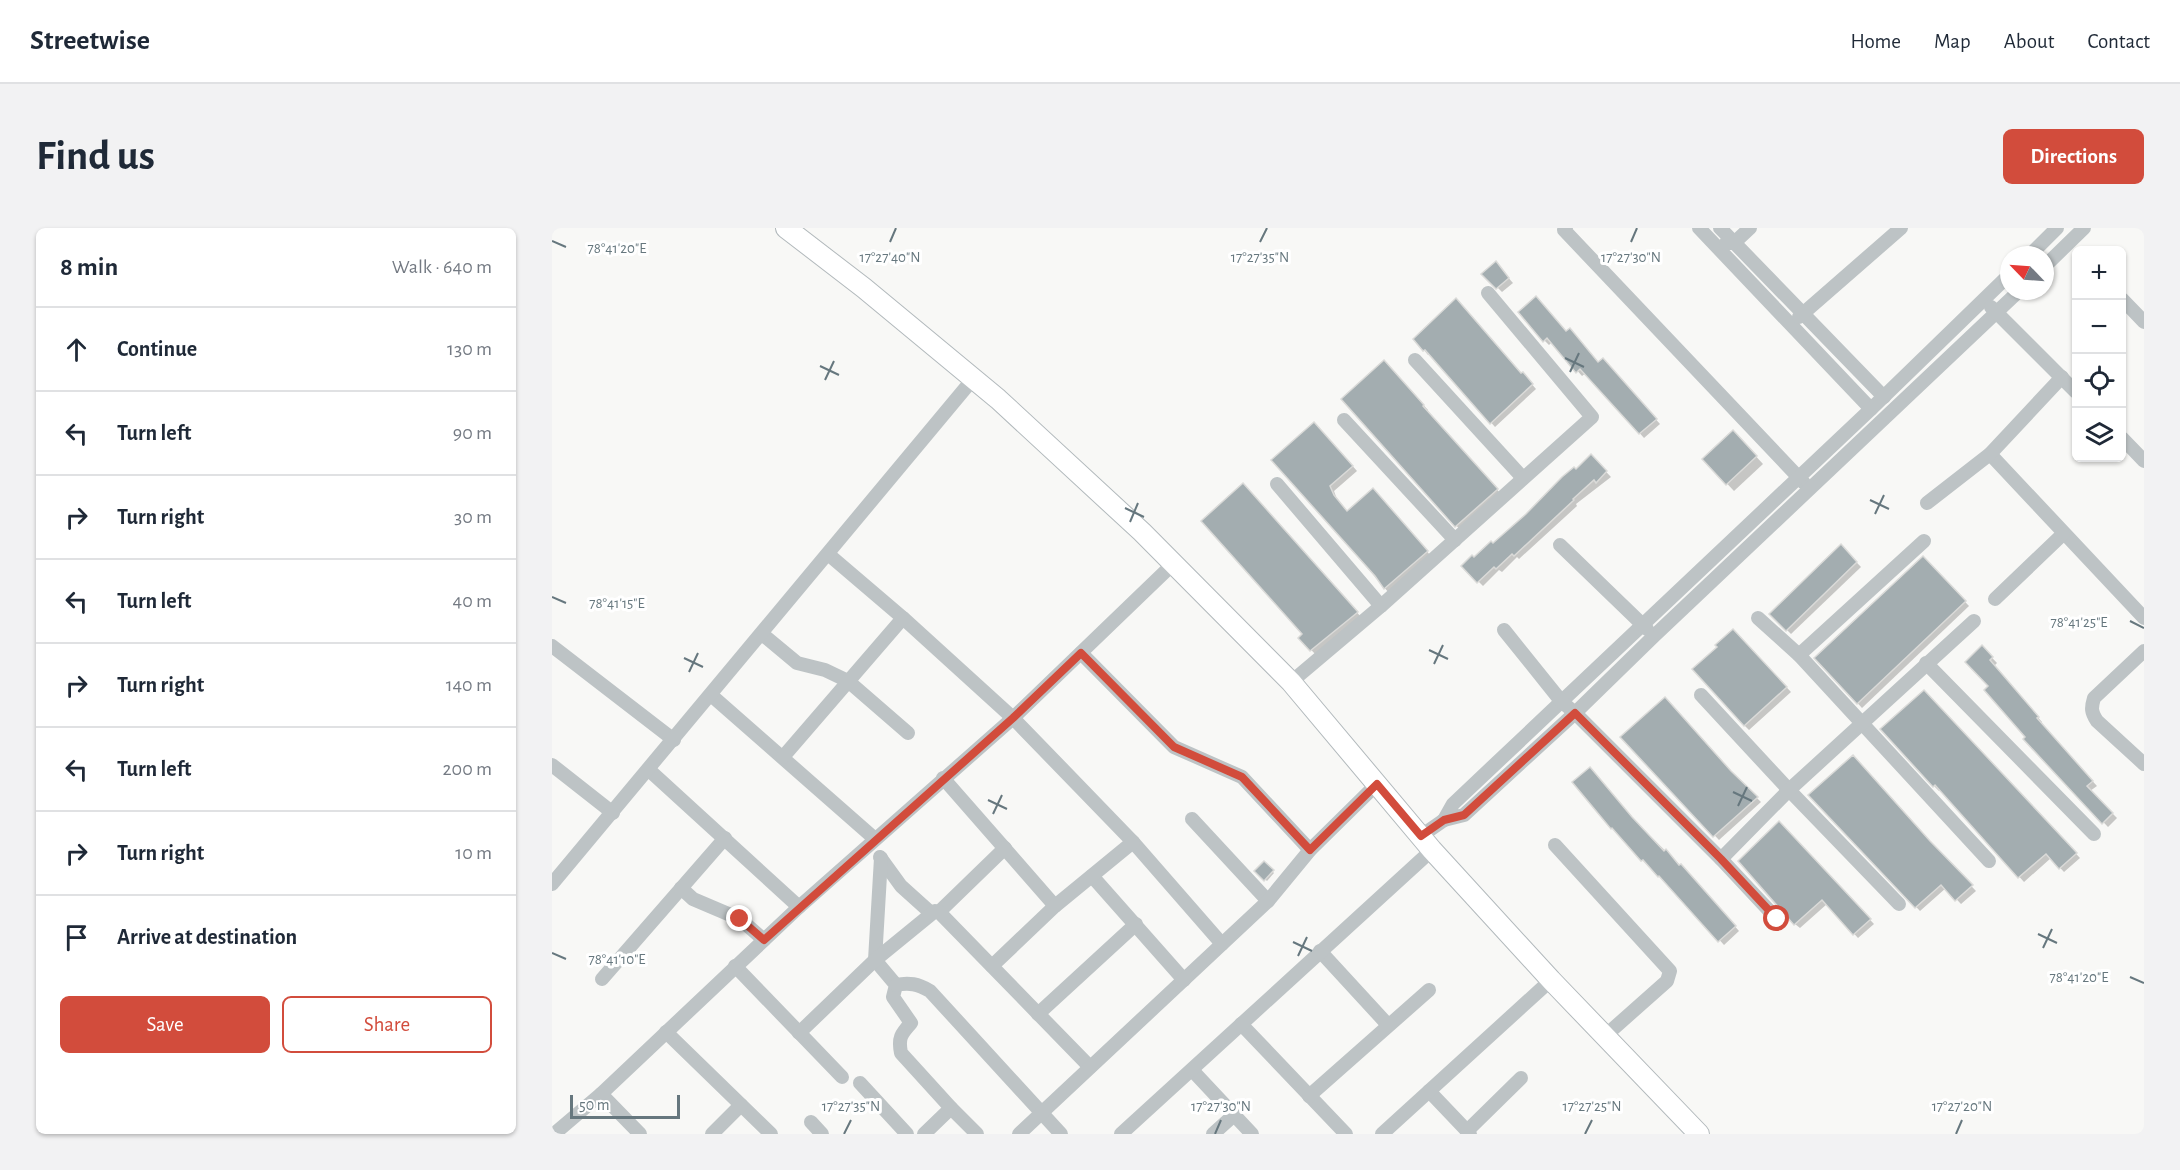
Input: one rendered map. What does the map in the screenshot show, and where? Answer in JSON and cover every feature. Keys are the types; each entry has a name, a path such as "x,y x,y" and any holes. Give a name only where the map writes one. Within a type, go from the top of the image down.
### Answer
{"street":[{"path":"786,228 864,288 998,399 1142,532 1291,682 1427,843 1551,980 1699,1134"},
{"path":"1699,228 1791,325 1890,414"},
{"path":"1720,228 1804,313 1878,402"},
{"path":"1715,244 1734,243 1750,228"},
{"path":"1791,325 1901,228"},
{"path":"2074,246 2084,228"},
{"path":"1564,229 1810,490"},
{"path":"2039,246 2056,229 2072,249 2054,260"},
{"path":"1121,1134 1320,951 1427,843 1453,804 2000,284"},
{"path":"1291,682 1381,606 1592,417 1488,293"},
{"path":"1983,300 1998,312 2072,388"},
{"path":"1444,820 1464,815 1575,713 2010,300"},
{"path":"2122,300 2144,322"},
{"path":"1415,360 1523,478"},
{"path":"1927,503 1990,454 2062,377"},
{"path":"552,883 649,770 973,379"},
{"path":"1344,420 1455,540"},
{"path":"2126,443 2144,461"},
{"path":"1990,454 2144,618"},
{"path":"1277,484 1381,606"},
{"path":"1995,600 2063,534"},
{"path":"1799,655 1924,541"},
{"path":"1560,545 1654,636"},
{"path":"828,554 903,618 1013,718 1133,842 1222,944"},
{"path":"554,1134 601,1094 799,907 1013,718 1173,564"},
{"path":"783,757 903,618"},
{"path":"1758,618 1799,655 1989,861"},
{"path":"1721,859 1789,790 1974,621"},
{"path":"1504,630 1561,701 1721,859 1777,919"},
{"path":"762,634 797,663 825,670 848,681 908,733"},
{"path":"552,646 674,740"},
{"path":"2144,651 2094,698 2091,708 2091,714 2097,721 2144,764"},
{"path":"1081,653 1174,747 1242,777 1310,850"},
{"path":"1926,663 2094,834"},
{"path":"711,695 783,757 873,841 881,858 901,886 935,913 992,966 1090,1067"},
{"path":"1701,695 1899,904"},
{"path":"552,765 613,813"},
{"path":"649,770 799,907"},
{"path":"944,778 1055,906"},
{"path":"1019,1134 1268,901 1310,850 1377,784"},
{"path":"1192,819 1268,901"},
{"path":"602,980 725,838"},
{"path":"992,966 1055,906 1133,842"},
{"path":"1556,846 1670,971 1667,981 1605,1036"},
{"path":"800,1033 875,960 935,913 1005,848"},
{"path":"881,858 875,960 896,985"},
{"path":"1092,876 1184,980"},
{"path":"681,888 693,899 740,919 764,940"},
{"path":"1038,1014 1136,924"},
{"path":"1320,951 1388,1025"},
{"path":"735,966 842,1077"},
{"path":"1382,1134 1551,980"},
{"path":"896,985 906,982 930,991 1061,1134"},
{"path":"896,985 892,997 911,1023 901,1034 898,1042 901,1053 977,1134"},
{"path":"1309,1096 1429,990"},
{"path":"1241,1024 1346,1134"},
{"path":"666,1032 771,1134"},
{"path":"1192,1070 1252,1134"},
{"path":"1430,1090 1469,1132 1521,1078"},
{"path":"860,1083 907,1134"},
{"path":"601,1094 640,1134"},
{"path":"712,1134 741,1105"},
{"path":"924,1134 951,1108"},
{"path":"1213,1134 1234,1114"},
{"path":"811,1122 822,1134"}],"building":[{"path":"1496,261 1509,278 1496,289 1481,274"},
{"path":"1536,296 1566,331 1570,328 1598,362 1603,358 1657,419 1639,434 1580,369 1576,373 1547,338 1543,342 1518,312"},
{"path":"1456,298 1533,384 1490,424 1413,339"},
{"path":"1384,360 1498,489 1455,527 1341,399"},
{"path":"1314,422 1353,466 1330,486 1347,511 1373,488 1428,551 1384,589 1271,460"},
{"path":"1733,430 1757,456 1726,485 1702,459"},
{"path":"1591,454 1607,471 1596,483 1594,480 1573,499 1514,556 1512,554 1496,569 1494,567 1477,583 1461,566 1491,541 1493,543 1526,514 1562,477 1574,467 1576,469"},
{"path":"1243,483 1358,612 1310,651 1298,638 1302,634 1201,521"},
{"path":"1841,544 1857,562 1786,631 1769,614"},
{"path":"1923,556 1966,601 1857,704 1814,658"},
{"path":"1733,629 1787,687 1744,726 1692,669"},
{"path":"1982,645 1993,657 1990,660 2039,717 2037,718 2093,781 2087,786 2113,813 2102,824 2023,739 2025,737 1984,690 1988,686 1965,662"},
{"path":"1924,690 2077,853 2059,869 2046,854 2018,878 1935,785 1933,787 1880,729"},
{"path":"1665,697 1731,771 1758,797 1713,837 1620,737"},
{"path":"1853,755 1973,885 1955,901 1941,885 1915,908 1808,795"},
{"path":"1590,767 1632,817 1664,851 1666,849 1679,865 1681,864 1736,926 1718,942 1659,876 1643,860 1641,861 1611,829 1572,782"},
{"path":"1779,821 1871,919 1853,935 1822,900 1794,925 1738,861"},
{"path":"1264,861 1274,870 1264,881 1254,871"}],"route":[{"path":"740,919 764,940 1013,718 1081,653 1174,747 1242,777 1310,850 1377,784 1421,836 1444,820 1464,815 1575,713 1721,859 1777,919"}]}
